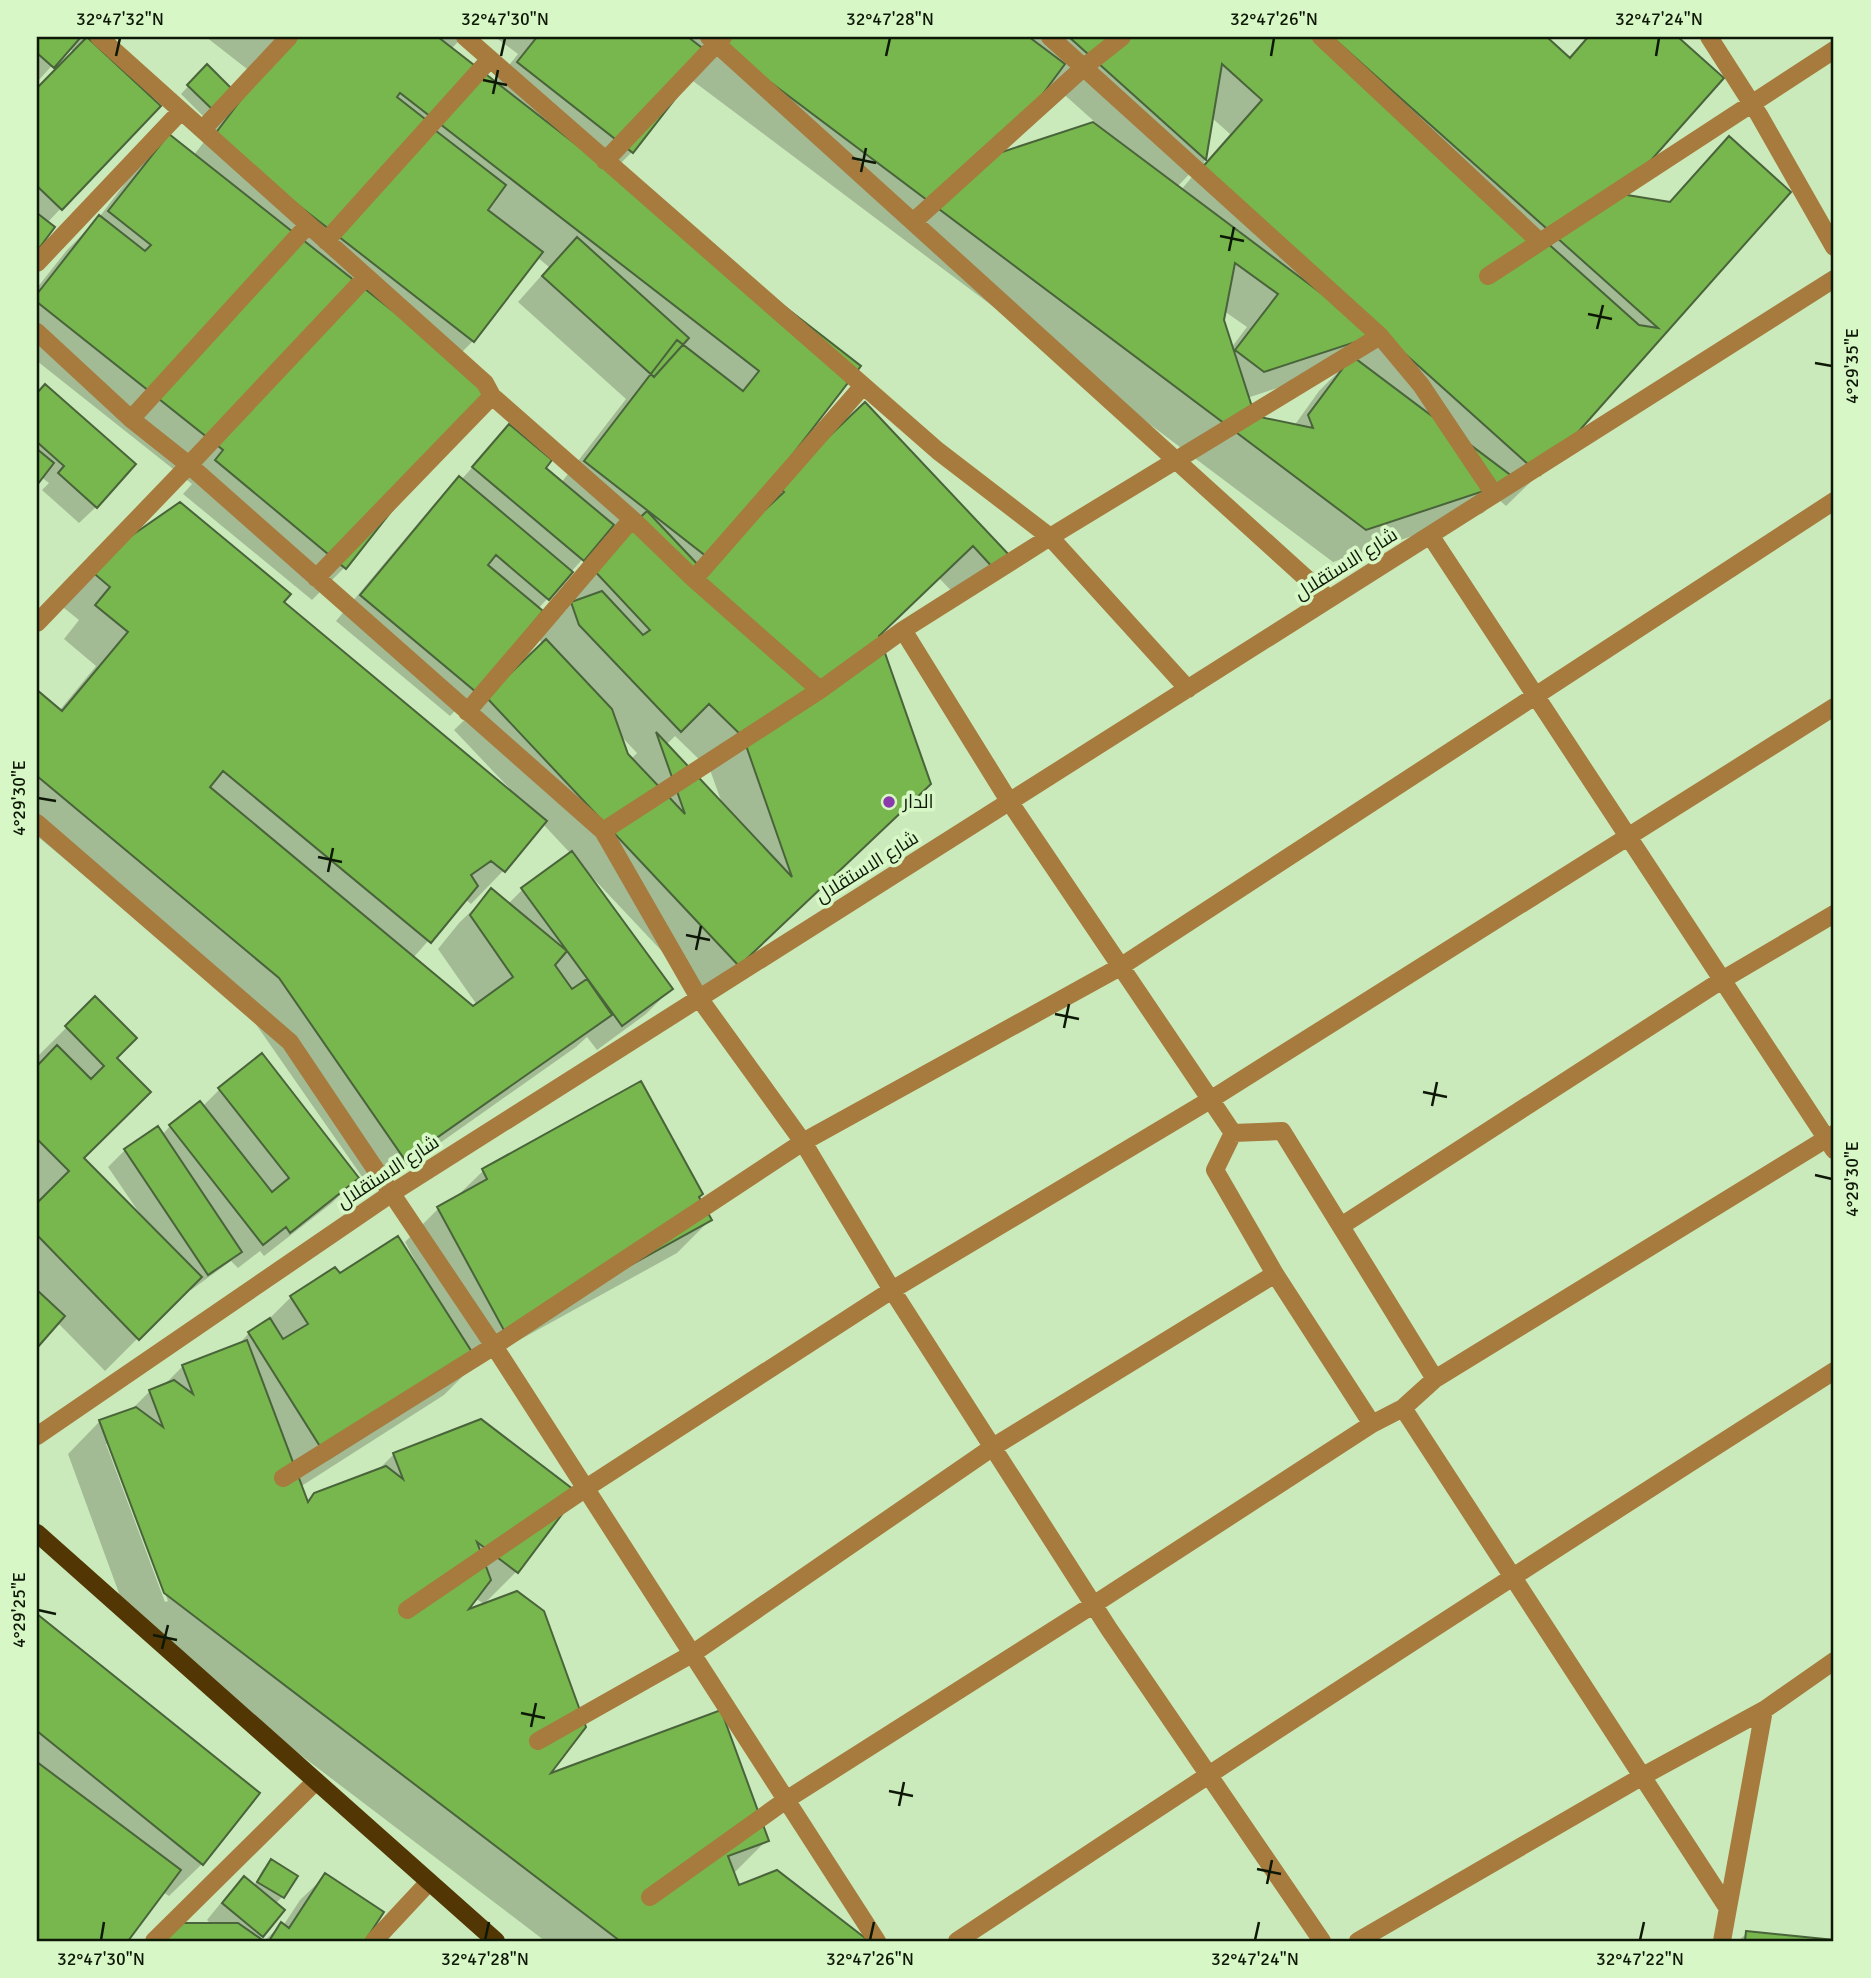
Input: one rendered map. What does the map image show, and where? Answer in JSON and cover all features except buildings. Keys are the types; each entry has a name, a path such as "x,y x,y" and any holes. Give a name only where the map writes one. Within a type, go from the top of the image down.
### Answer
{"main road":[{"path":"37,1533 496,1941"}],"street":[{"path":"99,37 204,129 253,178 485,383 492,396 820,690"},
{"path":"204,129 289,37"},
{"path":"465,37 938,452 1050,537 1188,689"},
{"path":"1050,37 1380,336 1421,385 1494,494"},
{"path":"913,222 1083,68 1122,37"},
{"path":"1321,37 1540,242"},
{"path":"1709,37 1752,103 1834,247"},
{"path":"605,161 717,39 913,222 1329,599"},
{"path":"1488,276 1834,50"},
{"path":"326,241 490,59"},
{"path":"37,263 181,111"},
{"path":"131,419 308,225"},
{"path":"37,623 366,277"},
{"name":"شارع الاستقلال","path":"37,1436 392,1193 1834,279"},
{"path":"37,332 131,419 190,465 603,831 699,998 803,1142 892,1290 1093,1605 1322,1941"},
{"path":"603,831 820,690 903,630 1380,336"},
{"path":"694,579 862,387"},
{"path":"316,578 492,396"},
{"path":"283,1478 494,1346 803,1142 1120,967 1834,501"},
{"path":"467,712 632,519"},
{"path":"650,1897 786,1800 1371,1424 1403,1408 1435,1379 1832,1141 1722,980 1430,535"},
{"path":"903,630 1010,801 1233,1133"},
{"path":"407,1610 586,1488 892,1290 1210,1100 1834,707"},
{"path":"37,824 290,1042 494,1346 877,1941"},
{"path":"1341,1226 1722,980 1834,914"},
{"path":"1233,1133 1282,1131 1435,1379"},
{"path":"1233,1133 1215,1170 1275,1274 1371,1424"},
{"path":"538,1741 692,1654 993,1447 1275,1274"},
{"path":"957,1941 1208,1774 1834,1371"},
{"path":"1403,1408 1727,1907"},
{"path":"1358,1941 1643,1776 1764,1710 1834,1661"},
{"path":"1722,1941 1764,1710"},
{"path":"154,1941 316,1781"},
{"path":"374,1941 429,1882"}],"place":[{"name":"الدار","path":"889,802"}]}
